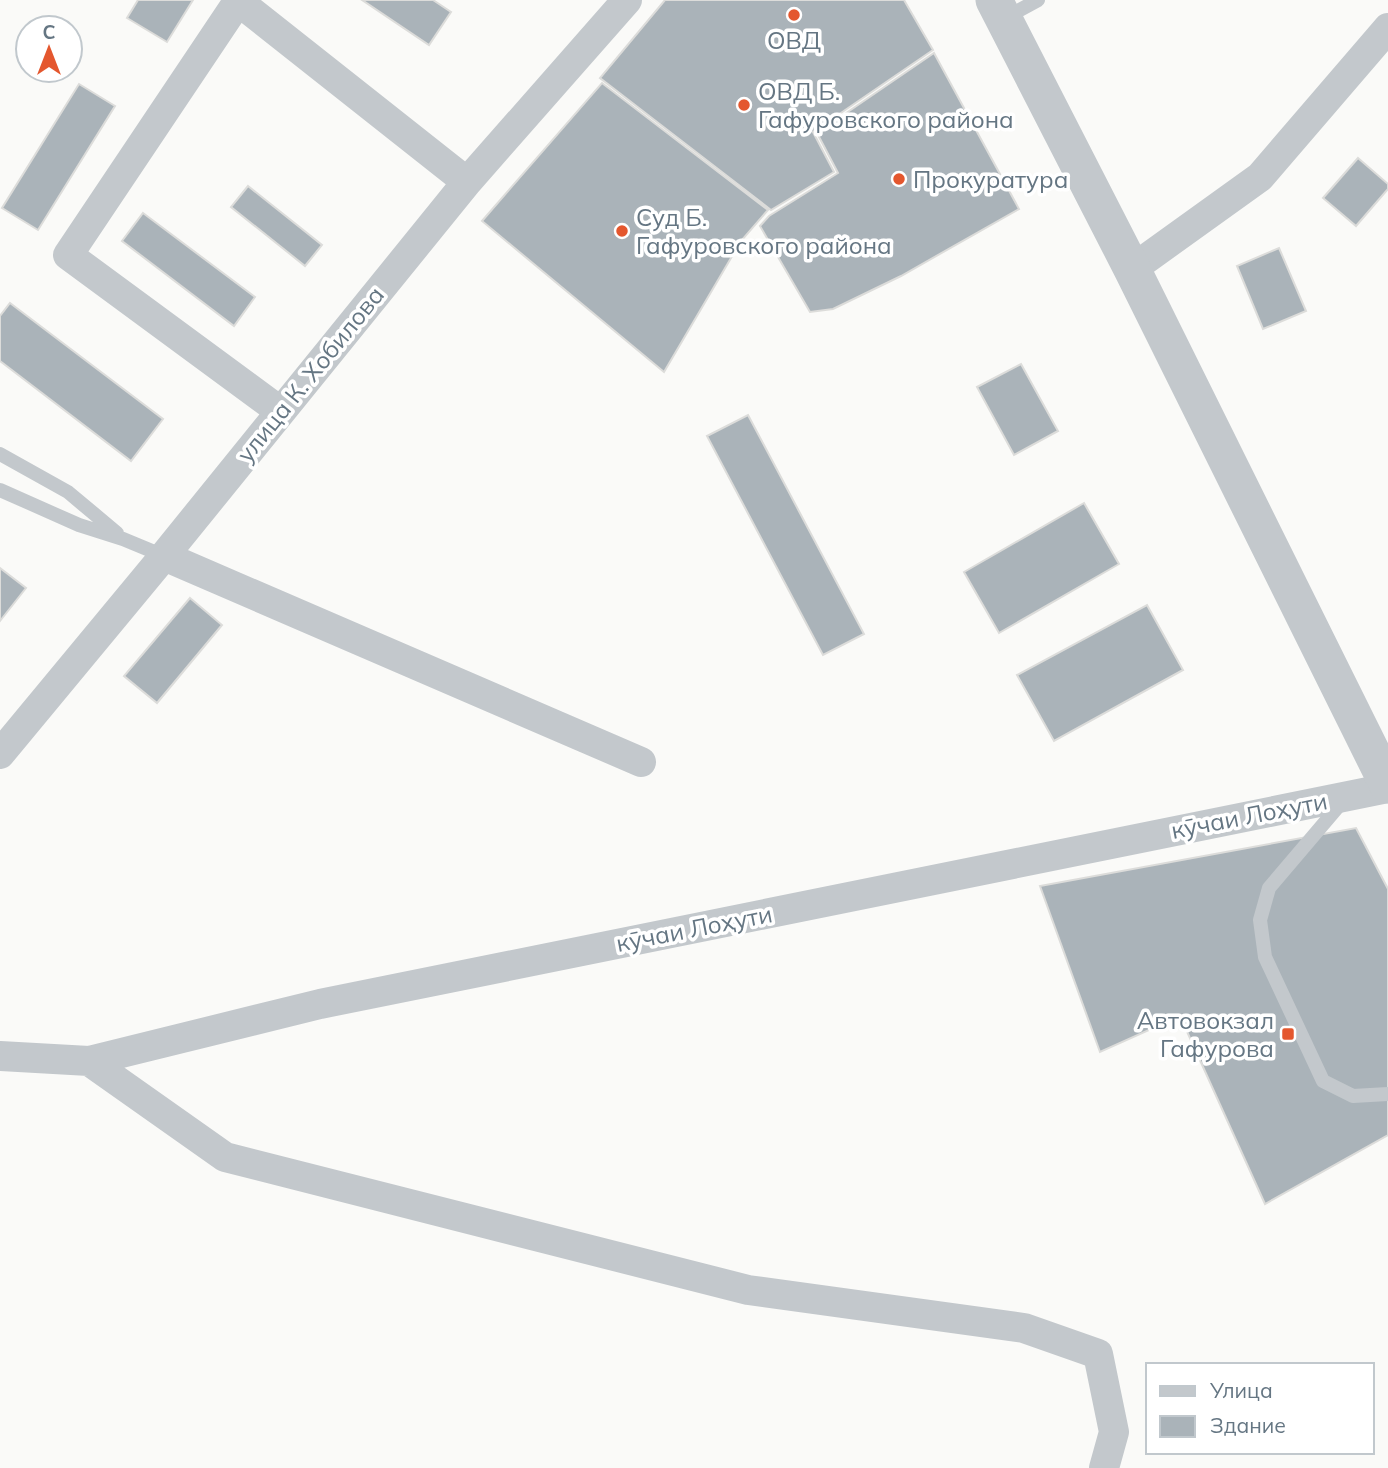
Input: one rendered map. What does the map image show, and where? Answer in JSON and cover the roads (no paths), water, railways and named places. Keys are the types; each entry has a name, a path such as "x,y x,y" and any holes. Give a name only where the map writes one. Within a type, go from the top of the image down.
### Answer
{"street":[{"name":"улица К. Хобилова","path":"0,754 467,182 627,0"},
{"path":"279,411 68,255 239,1 467,182"},
{"path":"999,9 1132,269 1388,786"},
{"path":"1132,269 1260,177 1388,28"},
{"path":"164,556 641,762"},
{"name":"кӯчаи Лоҳути","path":"0,1056 89,1060 320,1004 1388,786"},
{"path":"89,1060 225,1157 748,1290 1024,1328 1098,1354 1114,1432 1104,1468"}],"lane":[{"path":"999,9 1038,0"},
{"path":"0,454 68,492 123,539"},
{"path":"0,490 79,525 164,556"},
{"path":"1348,795 1269,888 1260,920 1265,957 1324,1081 1353,1096 1388,1094"}],"place":[{"name":"ОВД","path":"794,15"},
{"name":"ОВД Б. Гафуровского района","path":"744,105"},
{"name":"Прокуратура","path":"899,179"},
{"name":"Суд Б. Гафуровского района","path":"622,231"},
{"name":"Автовокзал Гафурова","path":"1288,1034"}]}
